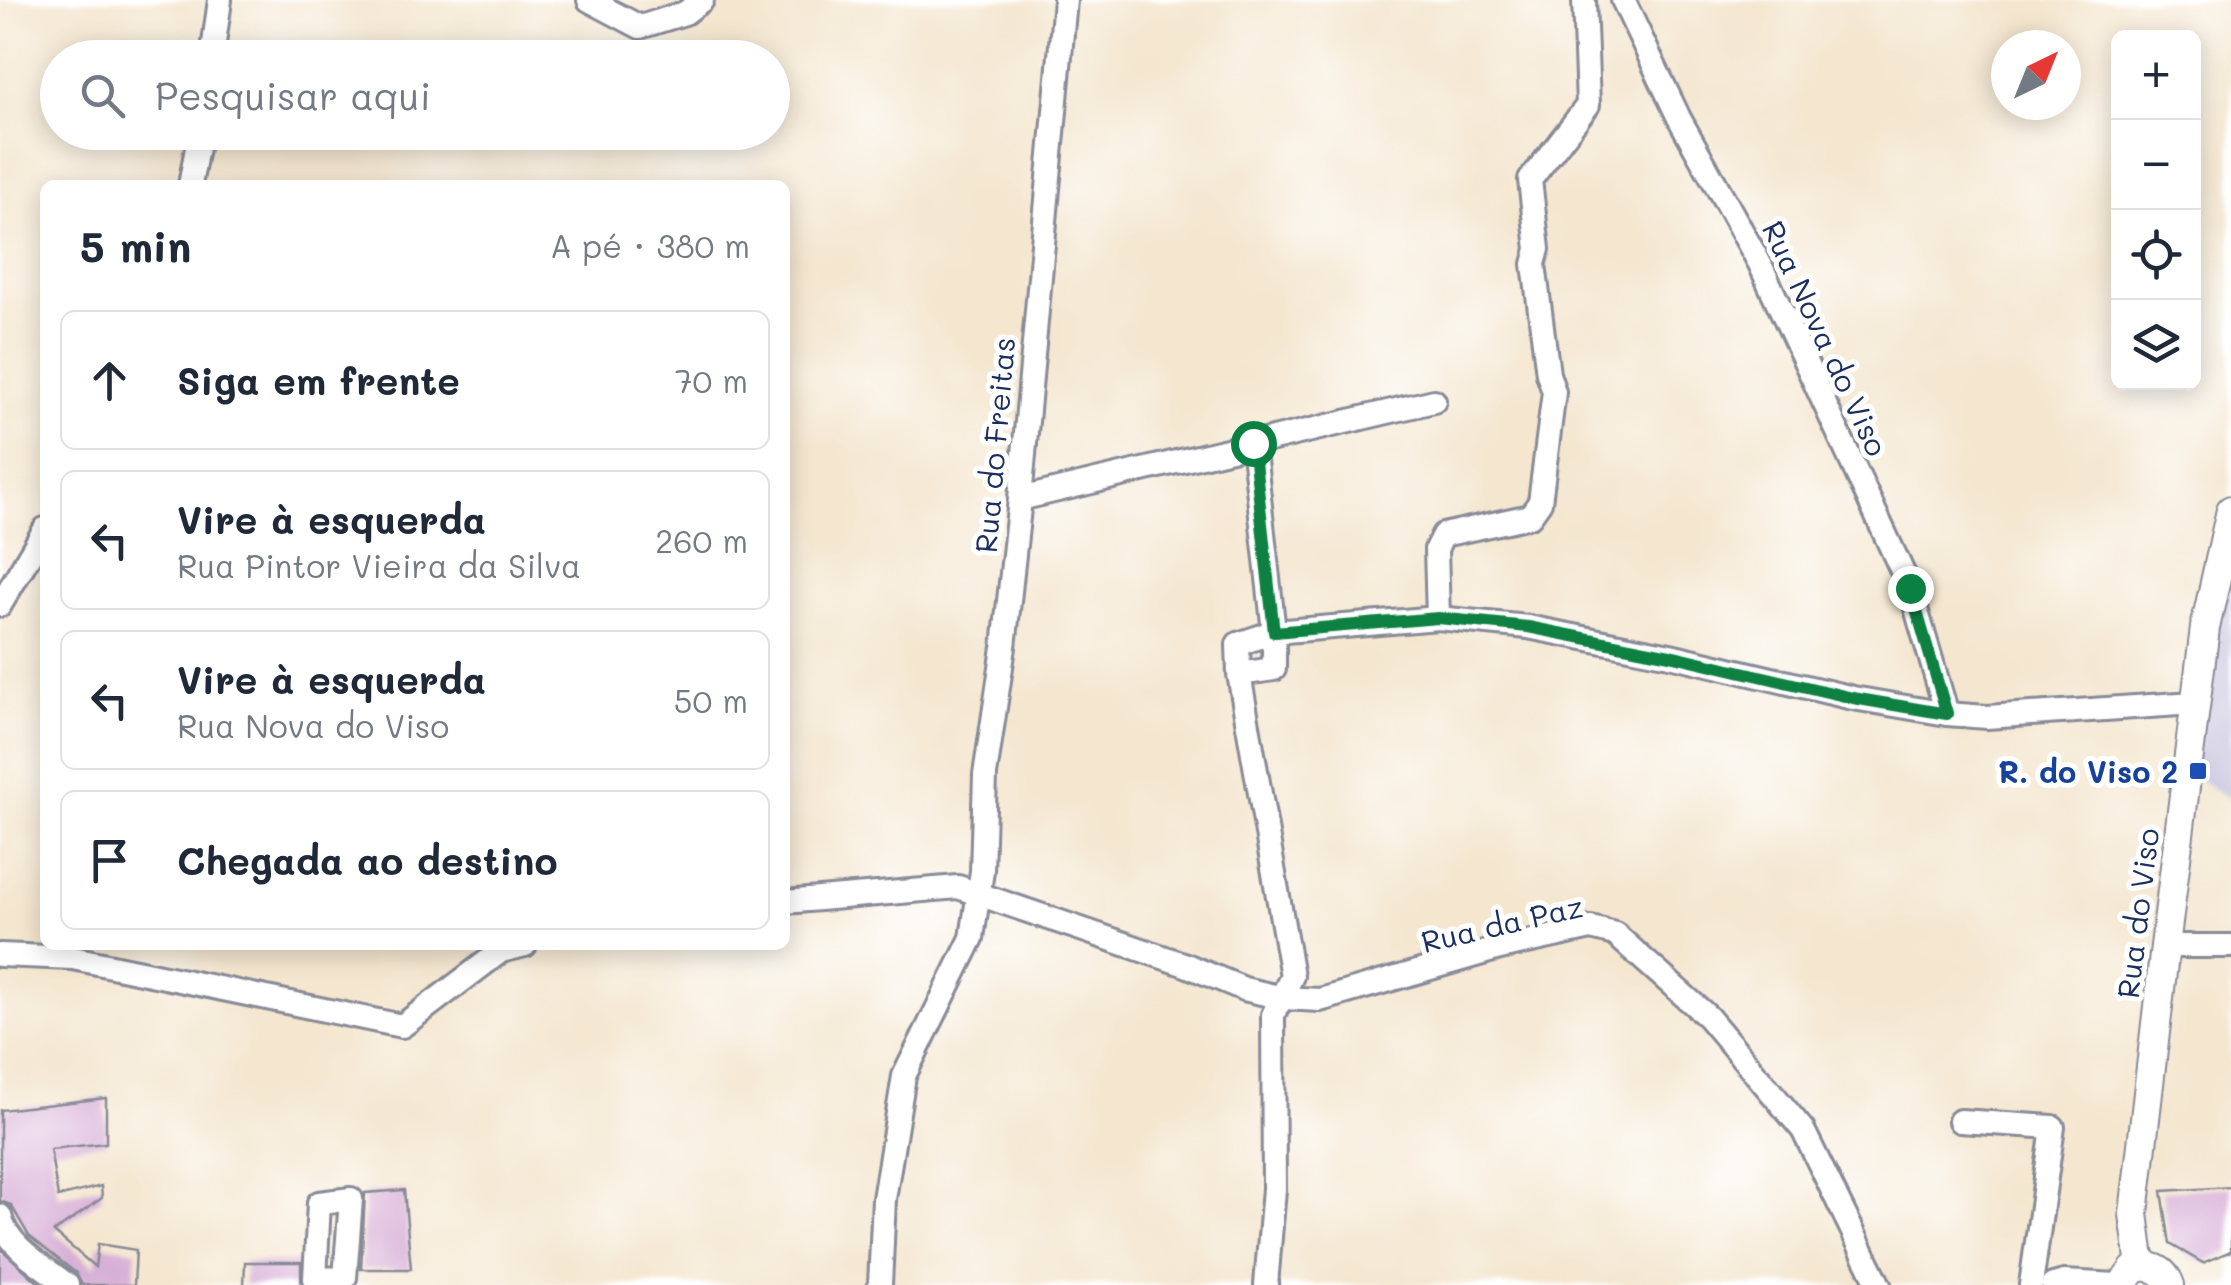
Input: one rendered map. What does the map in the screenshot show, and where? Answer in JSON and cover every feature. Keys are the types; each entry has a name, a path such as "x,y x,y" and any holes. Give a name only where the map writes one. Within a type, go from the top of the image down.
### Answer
{"main road":[{"name":"Rua do Viso","path":"2127,1279 2194,703 2205,628 2231,510"},
{"path":"2127,1279 2156,1268 2170,1285"}],"street":[{"path":"214,40 220,0"},
{"path":"589,0 640,27 686,13 702,0"},
{"name":"Rua do Freitas","path":"880,1285 884,1199 904,1076 972,938 982,871 985,775 1020,499 1065,0"},
{"path":"1438,618 1436,549 1443,535 1530,516 1540,502 1554,392 1548,374 1534,264 1538,250 1530,180 1588,105 1584,0"},
{"name":"Rua Nova do Viso","path":"1623,0 1679,118 1760,264 1910,588 1947,714"},
{"path":"191,180 197,150"},
{"path":"1020,499 1434,401"},
{"path":"1239,674 1274,670 1274,632 1253,443"},
{"path":"0,604 40,537"},
{"path":"1266,1285 1274,1189 1273,1015 1292,976 1239,674 1238,644 1274,632 1438,618 1528,627 1853,698 1947,714 1987,717 2194,703"},
{"name":"Rua da Paz","path":"790,902 958,886 1244,989 1283,998 1320,1000 1500,948 1592,928 1615,934 1708,1017 1803,1130 1879,1285"},
{"path":"2165,946 2231,946"},
{"path":"0,956 72,958 402,1026 505,950"},
{"path":"1960,1122 2053,1128 2031,1285"},
{"path":"0,1216 2,1228 67,1285"},
{"path":"2053,1285 2127,1279"}],"shaded area":[{"path":"2231,509 2231,800 2186,771"}],"building":[{"path":"106,1098 106,1143 50,1149 58,1197 101,1186 102,1198 54,1232 95,1267 98,1244 136,1250 134,1285 82,1285 76,1273 29,1236 11,1205 0,1201 0,1110"},
{"path":"2231,1187 2231,1251 2203,1263 2170,1244 2162,1191"},
{"path":"404,1190 411,1269 361,1269 365,1193"},
{"path":"0,1248 40,1284 0,1285"},
{"path":"245,1262 301,1262 301,1285 244,1285"}],"place":[{"name":"R. do Viso 2","path":"2198,771"}],"route":[{"path":"1253,443 1274,632 1438,618 1528,627 1853,698 1947,714 1910,588"}]}
